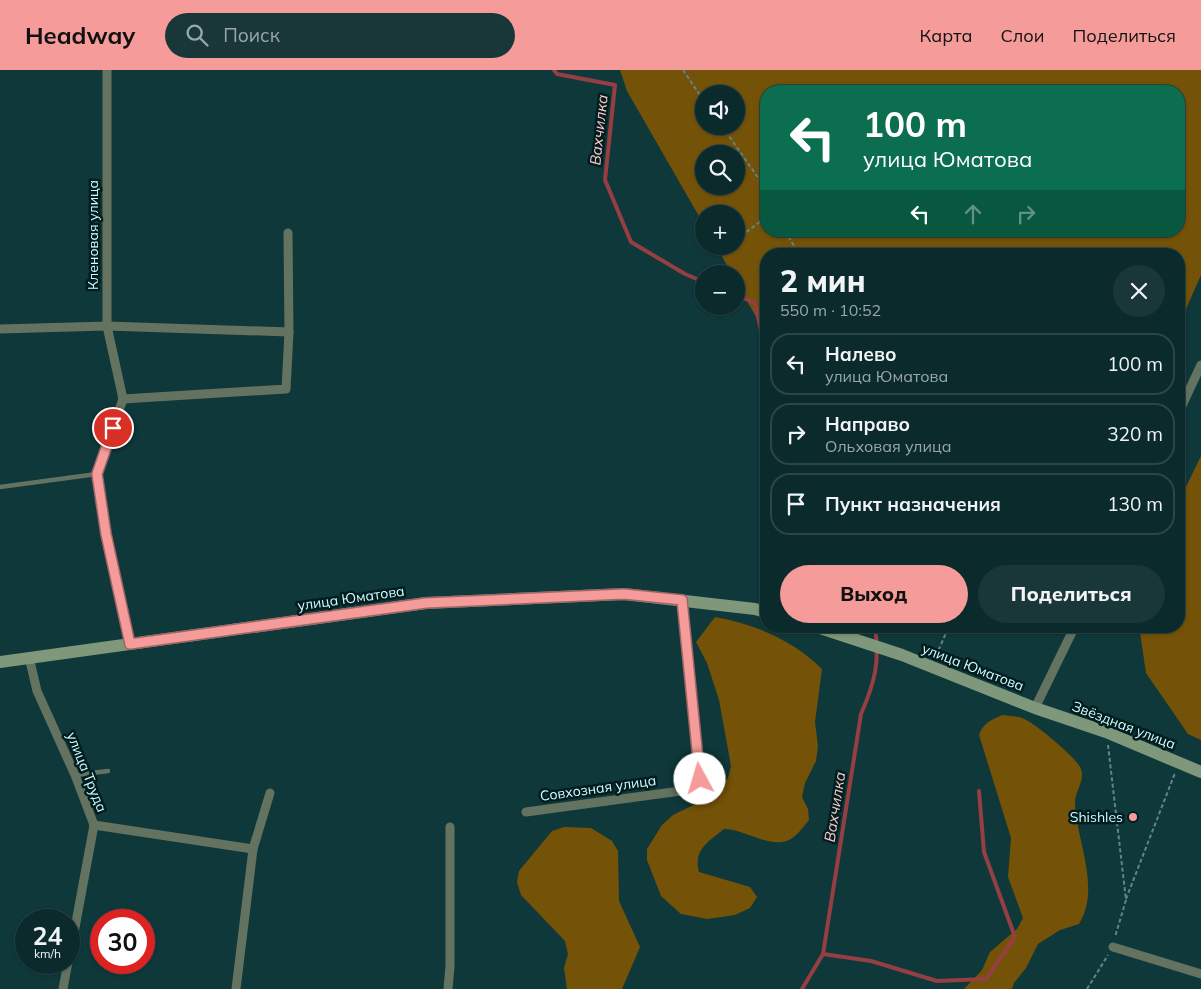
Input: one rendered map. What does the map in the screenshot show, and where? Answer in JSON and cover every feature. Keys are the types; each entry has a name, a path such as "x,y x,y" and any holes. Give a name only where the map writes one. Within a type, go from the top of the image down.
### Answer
{"main road":[{"name":"улица Юматова","path":"0,662 426,603 624,594 760,610"},
{"name":"улица Юматова","path":"837,633 902,655 1035,708"},
{"name":"Звёздная улица","path":"1035,708 1106,732 1201,772"}],"street":[{"name":"Кленовая улица","path":"107,70 107,326 123,399"},
{"path":"130,644 106,534 97,474 123,399 286,389 289,332 288,233"},
{"path":"0,329 107,326 289,332"},
{"path":"1185,399 1201,365"},
{"name":"Совхозная улица","path":"526,812 688,790 700,779 682,600"},
{"path":"1035,708 1072,633"},
{"name":"улица Труда","path":"29,658 38,691 75,775 94,826 78,909"},
{"path":"236,989 253,849 270,793"},
{"path":"94,826 253,849"},
{"path":"448,989 450,966 450,827"},
{"path":"1113,947 1201,974"},
{"name":"улица Труда","path":"63,989 66,974"}],"lane":[{"path":"0,487 97,474"},
{"path":"75,775 108,771"}],"path":[{"path":"683,70 695,88"},
{"path":"728,135 760,181"},
{"path":"745,233 760,222"},
{"path":"789,237 795,248"},
{"path":"931,667 946,633"},
{"path":"1106,732 1126,900"},
{"path":"1087,989 1113,947 1126,900 1179,763"}],"shaded area":[{"path":"620,70 1201,70 1201,275 1185,311 1185,248 760,248 760,324 745,298 745,265 727,265 721,255 745,255 745,205 695,205 695,209 627,91"},
{"path":"1201,456 1201,740 1188,734 1146,673 1140,633 1185,633 1185,489"},
{"path":"715,617 730,620 760,629 760,633 773,635 799,650 822,669 815,722 818,746 816,761 805,783 802,797 808,809 809,820 789,840 781,842 773,842 724,829 707,843 698,858 699,872 750,887 757,897 750,908 735,915 707,919 681,914 661,896 647,860 647,849 662,825 673,815 712,796 728,778 731,766 719,700 707,663 696,642"},
{"path":"1003,715 1022,718 1035,725 1068,753 1081,769 1082,779 1075,804 1086,865 1088,896 1079,924 1060,930 1038,944 1026,968 1014,983 1012,989 964,989 982,970 990,952 1017,929 1023,918 1008,877 1011,838 979,735 988,722"},
{"path":"564,827 591,828 612,841 618,851 619,901 640,947 622,989 567,989 564,968 568,954 565,941 521,895 517,882 519,871 552,831"}],"waterway":[{"name":"Вахчилка","path":"554,70 557,74 615,85 605,180 631,242 695,278"},
{"name":"Вахчилка","path":"745,299 755,303 760,326"},
{"name":"Вахчилка","path":"802,989 823,954 861,714 870,692 875,672 877,650 876,633"},
{"path":"823,954 871,961 937,981 986,979 1015,937 984,852 979,791"}],"place":[{"name":"Shishles","path":"1133,817"}],"route":[{"path":"113,428 97,474 106,534 130,644 426,603 624,594 682,600 700,779"}]}
